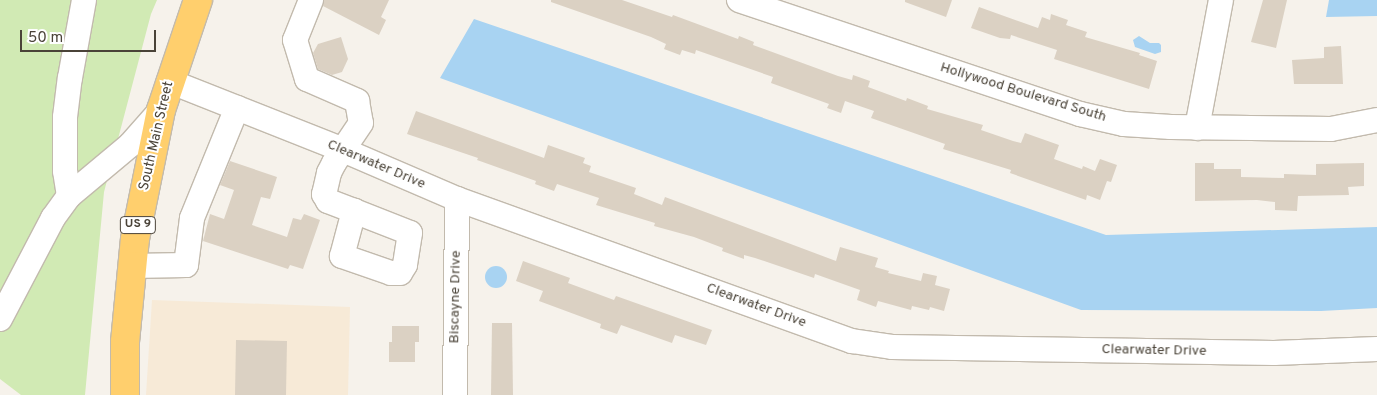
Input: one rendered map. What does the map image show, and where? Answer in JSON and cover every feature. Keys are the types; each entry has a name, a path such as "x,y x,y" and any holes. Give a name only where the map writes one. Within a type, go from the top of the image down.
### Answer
{"highway":[{"name":"South Main Street","path":"125,395 125,342 131,266 161,110 169,81 198,0"}],"street":[{"path":"69,196 65,171 65,117 84,0"},
{"path":"311,0 294,40 307,79 357,101 361,123 329,173 324,194 328,202 354,211"},
{"name":"Hollywood Boulevard South","path":"739,0 1080,114 1124,124 1197,128 1331,129 1377,120"},
{"path":"1197,128 1221,0"},
{"name":"Clearwater Drive","path":"169,81 343,150 457,199 852,341 892,347 1235,352 1377,348"},
{"path":"131,266 186,265 192,218 237,108"},
{"path":"0,319 52,218 69,196 130,145 161,110"},
{"name":"Biscayne Drive","path":"455,395 457,199"}],"shaded area":[{"path":"152,300 350,307 348,395 146,395"}],"green space":[{"path":"0,0 157,0 151,14 104,192 85,395 21,395 0,379"}],"water":[{"path":"1329,0 1377,0 1377,16 1326,17"},
{"path":"474,19 1106,235 1377,227 1377,308 1321,311 1081,310 440,78"},
{"path":"1139,36 1150,43 1159,43 1161,45 1161,52 1155,54 1135,47 1133,40"},
{"path":"492,266 500,266 507,273 507,281 500,288 492,288 485,281 485,273"}],"building":[{"path":"324,0 389,0 381,17 386,20 379,35 323,6"},
{"path":"551,0 622,0 672,17 673,15 738,39 739,36 754,42 753,45 838,76 852,80 853,75 870,81 868,87 906,101 907,98 928,106 927,109 983,125 981,130 1013,141 1021,143 1025,133 1059,145 1054,159 1082,169 1083,166 1095,171 1100,159 1117,165 1111,182 1107,181 1100,200 1087,195 1086,200 1010,173 1011,170 943,149 945,144 871,118 874,111 845,101 841,113 827,108 829,104 771,83 773,77 696,50 695,54 682,50 680,55 664,49 666,44 651,37 551,2"},
{"path":"905,0 952,0 946,17 905,2"},
{"path":"1263,0 1287,0 1276,48 1251,42"},
{"path":"979,7 1038,28 1042,17 1050,20 1051,14 1068,20 1066,25 1087,32 1085,37 1140,53 1139,55 1157,61 1149,89 1054,59 1057,50 1011,35 1010,39 1000,38 971,28"},
{"path":"341,37 348,59 342,72 332,75 318,69 313,53 318,44"},
{"path":"1341,46 1343,84 1294,84 1292,60 1324,58 1324,47"},
{"path":"416,111 544,158 548,145 585,158 583,163 591,166 589,172 636,188 634,194 662,205 665,197 836,261 840,247 878,258 875,267 889,271 888,273 921,281 923,273 937,276 935,285 950,289 944,311 930,307 929,310 912,306 911,310 878,301 876,307 857,300 860,290 815,274 814,278 744,255 744,259 722,251 723,248 694,237 654,226 655,223 596,205 599,198 557,184 554,191 535,184 536,181 477,160 478,158 407,134"},
{"path":"230,161 277,177 270,199 261,197 252,225 287,237 293,218 301,220 304,214 320,220 303,269 290,265 288,269 203,241 210,214 224,219 234,190 220,185"},
{"path":"1195,163 1214,163 1214,169 1241,169 1241,177 1284,178 1284,174 1316,175 1316,164 1364,163 1364,186 1348,187 1349,195 1298,196 1297,211 1275,210 1275,202 1257,200 1195,201"},
{"path":"523,261 570,278 568,283 614,300 616,296 712,330 706,345 675,335 672,343 621,325 617,334 600,328 601,324 539,301 543,291 516,281"},
{"path":"492,323 512,323 513,395 491,395"},
{"path":"392,326 419,326 419,342 415,342 415,362 389,362 389,342 392,342"},
{"path":"236,340 287,341 286,395 235,395"}]}
